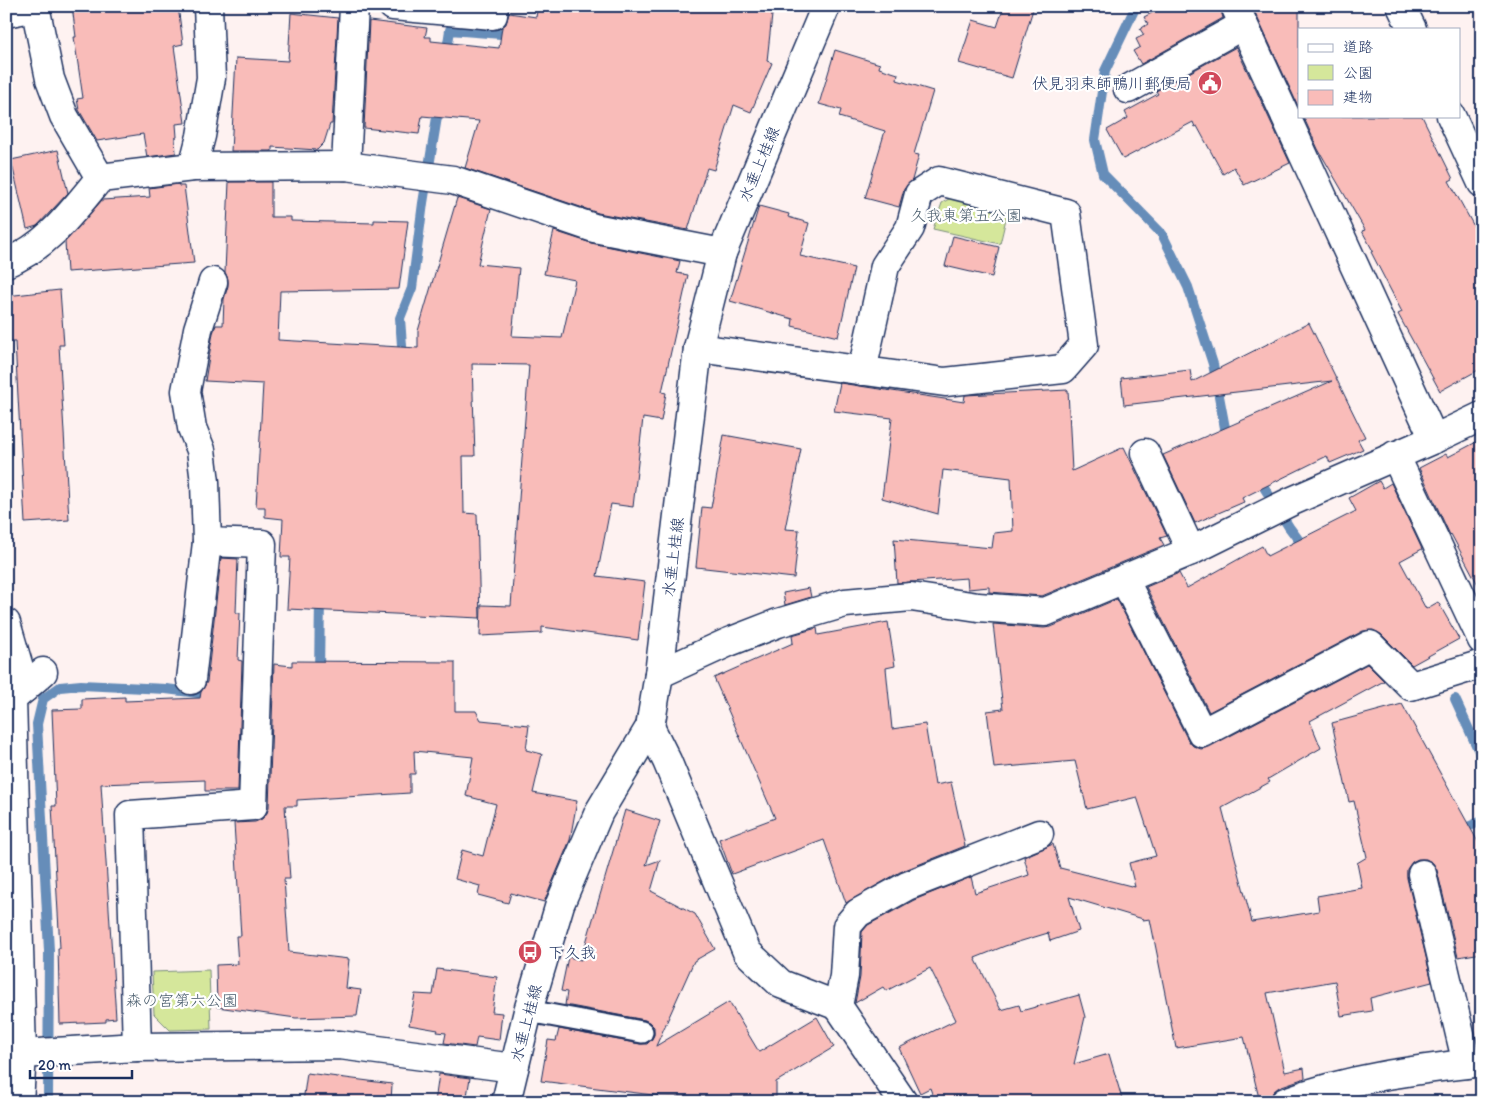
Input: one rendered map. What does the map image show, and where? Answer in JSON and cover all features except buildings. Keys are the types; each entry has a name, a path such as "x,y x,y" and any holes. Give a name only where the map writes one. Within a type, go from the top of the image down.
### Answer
{"street":[{"path":"193,166 201,136 211,78 208,6"},
{"path":"346,166 354,6"},
{"path":"393,6 493,15 494,6"},
{"name":"水垂上桂線","path":"506,1102 528,1011 560,904 598,812 650,727 659,674 698,348 722,253 826,6"},
{"path":"1401,6 1412,28"},
{"path":"6,13 35,7 50,79 64,116 100,178"},
{"path":"1128,89 1239,16 1434,439"},
{"path":"1452,118 1482,183"},
{"path":"6,264 19,258 57,230 100,178 193,166 346,166 453,180 594,228 722,253"},
{"path":"698,348 862,371 945,382 1063,369 1084,345 1066,214 939,181 919,194 910,228 885,266 862,371"},
{"path":"192,680 207,542 205,482 201,450 192,428 186,391 198,329 213,282"},
{"path":"659,674 729,642 778,623 844,603 911,597 978,607 1045,612 1192,551 1280,507 1482,416"},
{"path":"1145,453 1192,551"},
{"path":"1395,455 1482,640"},
{"path":"137,1047 130,815 253,806 262,544 207,542"},
{"path":"1124,579 1202,733 1370,645 1411,686 1482,664"},
{"path":"6,623 22,689 39,1053 19,1102"},
{"path":"650,727 667,760 747,952 781,984 838,1006 903,1102"},
{"path":"838,1006 844,976 847,926 858,913 907,886 1039,834"},
{"path":"1285,1102 1314,1091 1376,1076 1474,1063 1422,874"},
{"path":"39,1053 137,1047 340,1045 514,1068"}],"lane":[{"path":"528,1011 642,1032"}],"green space":[{"name":"久我東第五公園","path":"959,193 1009,206 1000,244 933,229 942,203"},
{"name":"森の宮第六公園","path":"209,970 211,1029 170,1030 154,1014 152,972"}],"waterway":[{"path":"1136,6 1105,71 1095,140 1103,174 1162,234 1188,287 1213,364 1225,428 1232,439"},
{"path":"446,56 450,30 514,35"},
{"path":"403,359 400,318 412,288 423,203 439,105"},
{"path":"1257,476 1306,550"},
{"path":"319,675 320,597"},
{"path":"48,1102 49,951 37,724 43,699 60,687 81,685 166,689 214,695"},
{"path":"1455,699 1482,758"},
{"path":"1458,831 1482,821"}],"place":[{"name":"伏見羽束師鴨川郵便局","path":"1210,83"},
{"name":"下久我","path":"530,952"}]}
